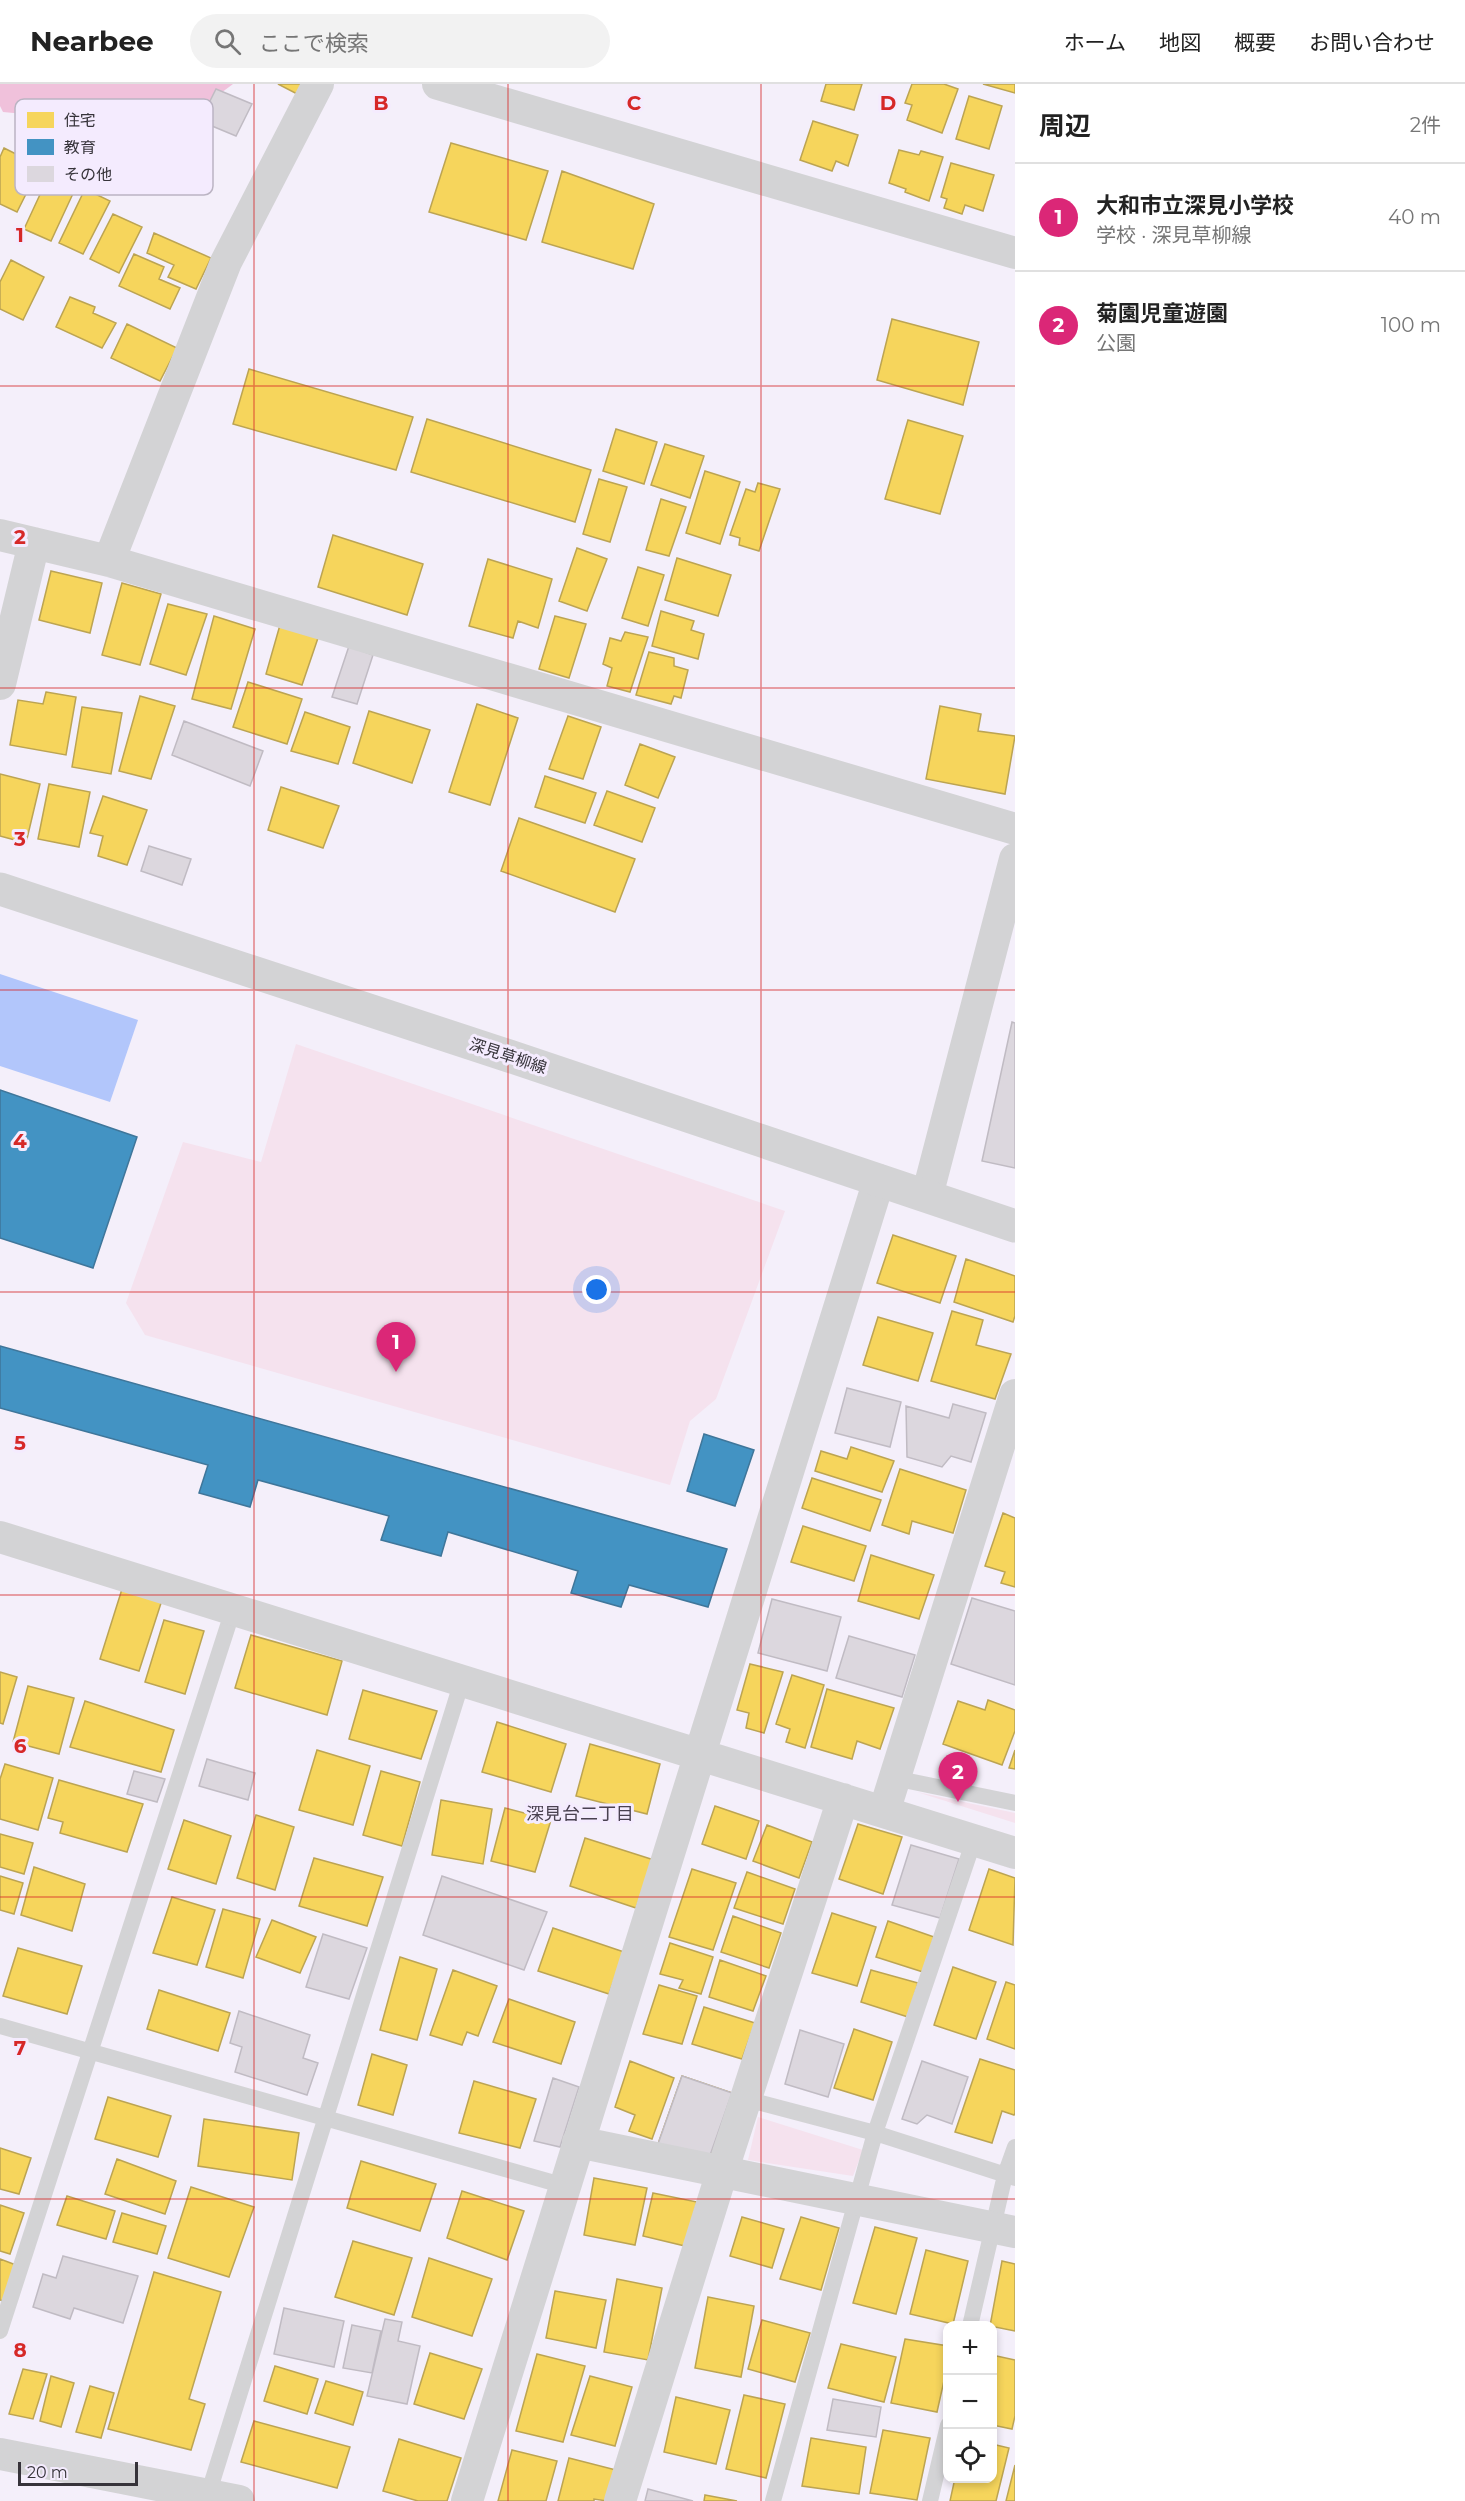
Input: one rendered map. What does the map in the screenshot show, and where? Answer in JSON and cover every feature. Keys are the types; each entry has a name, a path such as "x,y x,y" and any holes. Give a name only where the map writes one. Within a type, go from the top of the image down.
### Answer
{"street":[{"path":"109,561 226,262 318,84"},
{"path":"438,84 1015,253"},
{"path":"0,535 109,561 1015,829"},
{"path":"0,684 34,543"},
{"path":"927,1196 1015,859"},
{"name":"深見草柳線","path":"0,889 1015,1226"},
{"path":"467,2501 879,1180"},
{"path":"884,1812 1015,1395"},
{"path":"1,1540 1015,1853"},
{"path":"620,2501 722,2172 843,1799"},
{"path":"578,2142 1004,2230"},
{"path":"0,2454 239,2501"}],"lane":[{"path":"0,2331 233,1610"},
{"path":"208,2495 462,1681"},
{"path":"894,1778 1015,1803"},
{"path":"773,2501 875,2133 974,1840"},
{"path":"0,2026 565,2186"},
{"path":"746,2099 875,2133 1010,2176"},
{"path":"971,2321 1004,2230 1015,2147"},
{"path":"930,2501 947,2429"}],"shaded area":[{"path":"0,84 233,84 213,99 15,99 15,113 3,112 0,106"},
{"path":"296,1044 785,1211 716,1399 690,1421 670,1485 145,1335 126,1303 183,1142 261,1162"},
{"path":"917,1792 1015,1813 1015,1823"},
{"path":"758,2117 863,2150 853,2176 748,2160"}],"water":[{"path":"0,974 138,1020 110,1102 0,1066"}],"building: 住宅":[{"path":"278,84 307,84 301,96"},
{"path":"826,84 862,84 854,110 821,101"},
{"path":"912,84 944,84 958,89 942,133 907,120 912,105 905,103"},
{"path":"983,84 1015,84 1015,93"},
{"path":"969,96 1002,106 989,149 956,139"},
{"path":"813,121 858,135 848,166 836,161 832,171 800,160"},
{"path":"451,143 548,171 526,240 429,212"},
{"path":"4,148 15,154 15,195 26,195 17,212 0,204 0,157"},
{"path":"899,150 919,155 921,151 943,157 929,201 889,183"},
{"path":"951,163 994,175 983,211 965,205 962,214 944,208 947,199 941,197"},
{"path":"562,171 654,204 633,269 542,242"},
{"path":"40,195 72,195 51,241 24,229"},
{"path":"82,195 98,195 110,201 83,254 59,243"},
{"path":"113,214 142,227 119,273 90,259"},
{"path":"154,233 211,258 196,289 168,277 174,265 147,253"},
{"path":"134,254 164,267 159,279 180,288 170,309 119,286"},
{"path":"11,260 44,277 23,320 0,309 0,282"},
{"path":"70,297 95,307 93,313 116,323 102,348 56,327"},
{"path":"892,319 979,342 963,405 877,380"},
{"path":"127,324 177,348 160,381 111,358"},
{"path":"249,369 413,417 396,470 233,424"},
{"path":"427,419 591,470 575,522 411,472"},
{"path":"908,420 963,436 940,514 885,499"},
{"path":"616,429 657,442 644,484 603,471"},
{"path":"665,444 704,456 690,498 651,485"},
{"path":"705,471 740,482 720,544 686,533"},
{"path":"599,479 627,487 610,542 583,534"},
{"path":"758,483 780,489 759,551 739,545 740,538 730,535 746,489 755,492"},
{"path":"661,499 686,507 669,556 646,550"},
{"path":"333,535 423,564 407,615 318,587"},
{"path":"577,548 607,559 587,611 559,601"},
{"path":"677,558 731,575 718,616 665,600"},
{"path":"488,559 552,579 538,628 518,621 513,638 469,626"},
{"path":"638,567 664,575 648,626 622,618"},
{"path":"51,571 102,583 90,633 39,620"},
{"path":"122,583 161,594 140,665 102,655"},
{"path":"168,604 207,614 186,675 150,664"},
{"path":"661,611 694,621 691,630 704,634 698,659 652,646"},
{"path":"214,616 255,629 231,709 192,699"},
{"path":"555,616 586,624 569,678 539,669"},
{"path":"280,625 319,635 302,685 266,674"},
{"path":"625,632 648,637 630,692 607,686 612,668 603,664 610,638 621,641"},
{"path":"649,652 674,658 674,666 688,670 681,698 674,696 671,704 636,695"},
{"path":"248,682 302,699 287,744 233,727"},
{"path":"46,692 76,697 66,755 10,745 18,700 43,704"},
{"path":"140,696 175,706 151,779 119,771"},
{"path":"477,704 518,718 490,805 449,792"},
{"path":"940,706 981,714 978,731 1015,736 1005,794 926,779"},
{"path":"82,707 122,713 111,774 72,767"},
{"path":"369,711 430,730 412,783 353,763"},
{"path":"305,712 350,727 338,764 291,751"},
{"path":"568,716 601,727 583,779 549,769"},
{"path":"640,744 675,757 658,798 625,785"},
{"path":"0,774 40,784 26,843 0,836"},
{"path":"545,776 596,793 585,823 535,807"},
{"path":"49,784 90,792 79,847 38,839"},
{"path":"281,787 339,806 323,848 268,830"},
{"path":"607,791 655,808 642,842 594,825"},
{"path":"103,796 147,810 127,865 98,856 103,836 90,833"},
{"path":"519,818 635,859 615,912 501,871"},
{"path":"893,1235 956,1256 940,1303 877,1283"},
{"path":"966,1259 1015,1276 1013,1322 954,1302"},
{"path":"952,1311 983,1320 976,1345 1011,1354 995,1399 931,1381"},
{"path":"878,1317 933,1333 918,1381 863,1365"},
{"path":"851,1447 894,1461 882,1492 815,1471 821,1451 847,1459"},
{"path":"900,1469 966,1490 953,1533 912,1521 909,1534 882,1525"},
{"path":"812,1478 881,1500 870,1531 802,1508"},
{"path":"1003,1513 1015,1518 1015,1587 1001,1583 1005,1572 985,1566"},
{"path":"803,1526 866,1546 854,1581 791,1562"},
{"path":"871,1555 934,1575 919,1619 858,1601"},
{"path":"123,1586 163,1597 139,1671 100,1659"},
{"path":"164,1620 204,1631 185,1694 145,1682"},
{"path":"251,1635 342,1661 327,1715 235,1688"},
{"path":"750,1664 783,1672 764,1733 746,1728 749,1713 737,1710"},
{"path":"0,1672 17,1677 3,1724 0,1723"},
{"path":"792,1675 824,1685 805,1748 786,1742 790,1729 776,1724"},
{"path":"28,1686 74,1698 59,1754 13,1742"},
{"path":"827,1689 894,1708 880,1749 857,1741 852,1759 811,1747"},
{"path":"363,1690 437,1711 421,1759 349,1739"},
{"path":"988,1700 1015,1710 1015,1731 1002,1765 943,1744 958,1701 985,1710"},
{"path":"85,1701 174,1730 161,1772 70,1747"},
{"path":"497,1722 566,1744 551,1792 482,1772"},
{"path":"590,1744 660,1764 647,1814 576,1796"},
{"path":"317,1750 370,1766 353,1825 299,1810"},
{"path":"1015,1750 1015,1769 1009,1768"},
{"path":"5,1764 53,1778 38,1830 0,1819 0,1779"},
{"path":"381,1771 420,1782 402,1846 363,1835"},
{"path":"59,1780 143,1804 127,1852 60,1833 63,1822 48,1818"},
{"path":"441,1800 492,1809 483,1864 432,1855"},
{"path":"715,1806 759,1821 746,1859 702,1844"},
{"path":"505,1808 551,1820 535,1872 491,1861"},
{"path":"256,1815 294,1827 275,1890 237,1878"},
{"path":"184,1820 231,1836 216,1884 168,1869"},
{"path":"858,1824 902,1837 883,1894 839,1879"},
{"path":"767,1825 812,1842 799,1878 753,1861"},
{"path":"0,1834 33,1843 24,1874 0,1867"},
{"path":"585,1838 654,1860 636,1908 570,1886"},
{"path":"314,1858 383,1877 367,1926 299,1906"},
{"path":"34,1867 85,1884 72,1931 21,1915"},
{"path":"692,1869 736,1883 713,1950 669,1937"},
{"path":"989,1869 1015,1878 1013,1945 969,1930"},
{"path":"747,1872 795,1889 783,1924 734,1908"},
{"path":"0,1876 23,1883 14,1914 0,1910"},
{"path":"172,1897 215,1910 197,1965 153,1953"},
{"path":"223,1909 260,1919 243,1978 206,1967"},
{"path":"832,1913 876,1927 857,1986 812,1973"},
{"path":"733,1916 781,1933 769,1968 721,1952"},
{"path":"272,1920 316,1937 300,1973 256,1957"},
{"path":"888,1921 934,1937 923,1972 876,1957"},
{"path":"553,1928 624,1952 609,1994 538,1971"},
{"path":"670,1943 713,1957 701,1994 679,1988 683,1980 660,1974"},
{"path":"18,1948 82,1966 67,2014 3,1996"},
{"path":"400,1957 437,1969 417,2040 380,2030"},
{"path":"720,1960 766,1976 753,2011 709,1997"},
{"path":"953,1967 996,1982 976,2039 934,2025"},
{"path":"453,1970 497,1986 478,2036 467,2032 462,2045 430,2035"},
{"path":"871,1970 918,1983 908,2017 861,2002"},
{"path":"1006,1982 1015,1985 1015,2049 987,2039"},
{"path":"659,1985 697,1996 682,2044 643,2034"},
{"path":"159,1990 230,2013 218,2051 147,2029"},
{"path":"509,1999 575,2022 561,2064 493,2042"},
{"path":"704,2007 755,2023 742,2059 692,2044"},
{"path":"854,2029 892,2042 873,2100 834,2088"},
{"path":"372,2054 407,2065 393,2115 358,2105"},
{"path":"980,2059 1015,2070 1015,2113 1014,2115 1002,2111 992,2143 955,2132"},
{"path":"630,2061 674,2078 652,2139 629,2131 635,2115 615,2107"},
{"path":"682,2076 732,2093 708,2161 658,2144"},
{"path":"474,2081 536,2099 520,2148 459,2133"},
{"path":"108,2097 171,2116 158,2157 95,2139"},
{"path":"204,2119 299,2133 292,2180 198,2166"},
{"path":"0,2148 31,2158 19,2194 0,2189"},
{"path":"117,2159 176,2181 165,2214 105,2194"},
{"path":"361,2161 436,2184 420,2231 347,2208"},
{"path":"594,2178 647,2188 635,2245 584,2235"},
{"path":"191,2187 254,2207 229,2277 168,2258"},
{"path":"462,2191 524,2211 507,2260 447,2238"},
{"path":"653,2193 697,2202 685,2246 643,2236"},
{"path":"67,2196 115,2211 106,2239 57,2225"},
{"path":"0,2205 24,2213 10,2254 0,2251"},
{"path":"122,2213 166,2226 157,2254 113,2242"},
{"path":"742,2217 784,2229 772,2268 730,2256"},
{"path":"801,2217 839,2228 821,2290 780,2279"},
{"path":"875,2227 917,2238 896,2314 853,2303"},
{"path":"353,2241 412,2258 394,2315 335,2297"},
{"path":"926,2250 968,2261 954,2321 943,2322 910,2314"},
{"path":"429,2258 492,2279 472,2336 412,2317"},
{"path":"0,2259 16,2265 4,2301 0,2300"},
{"path":"1002,2261 1015,2264 1015,2331 997,2327 997,2321 991,2321"},
{"path":"154,2272 221,2292 189,2399 205,2404 191,2450 108,2429"},
{"path":"617,2279 662,2288 648,2360 604,2352"},
{"path":"555,2291 606,2300 596,2348 546,2338"},
{"path":"708,2297 754,2306 741,2377 695,2368"},
{"path":"762,2320 810,2333 795,2382 748,2369"},
{"path":"905,2339 943,2345 943,2385 937,2412 891,2403"},
{"path":"841,2344 896,2357 884,2402 828,2388"},
{"path":"430,2353 482,2369 464,2419 414,2404"},
{"path":"537,2354 585,2366 563,2442 516,2431"},
{"path":"997,2356 1015,2360 1015,2416 1012,2429 997,2426"},
{"path":"275,2366 318,2379 307,2414 264,2401"},
{"path":"23,2369 47,2374 33,2419 9,2414"},
{"path":"51,2376 74,2383 61,2427 40,2421"},
{"path":"590,2376 632,2387 615,2446 571,2435"},
{"path":"326,2381 363,2392 353,2425 315,2413"},
{"path":"90,2386 114,2393 101,2438 76,2432"},
{"path":"744,2395 785,2404 766,2478 726,2469"},
{"path":"676,2397 730,2410 716,2464 664,2452"},
{"path":"254,2421 350,2447 337,2488 241,2462"},
{"path":"883,2430 930,2438 917,2500 870,2493"},
{"path":"811,2438 866,2447 859,2494 802,2486"},
{"path":"399,2439 461,2458 447,2501 418,2501 383,2491"},
{"path":"997,2445 1009,2448 996,2501 950,2501 954,2483 997,2483"},
{"path":"512,2450 557,2461 546,2501 498,2501"},
{"path":"569,2458 616,2470 607,2501 594,2499 594,2501 558,2501"},
{"path":"1015,2465 1015,2501 1006,2501"},
{"path":"705,2495 737,2501 704,2501"}],"building: 教育":[{"path":"0,1090 137,1137 93,1268 0,1238"},
{"path":"0,1346 727,1549 708,1607 629,1585 621,1607 571,1593 578,1571 448,1532 441,1556 381,1540 389,1516 258,1480 250,1507 199,1493 208,1465 0,1408"},
{"path":"704,1434 754,1450 735,1506 687,1491"}],"building: その他":[{"path":"216,89 252,104 236,136 213,126 213,99 211,99"},
{"path":"349,646 373,655 357,704 332,697"},
{"path":"184,721 263,751 250,786 172,755"},
{"path":"149,846 191,859 182,885 141,871"},
{"path":"1012,1022 1015,1023 1015,1168 982,1161"},
{"path":"847,1388 901,1402 890,1447 835,1433"},
{"path":"953,1404 986,1413 971,1462 951,1456 942,1467 907,1457 906,1406 949,1418"},
{"path":"972,1598 1015,1611 1015,1685 951,1664"},
{"path":"772,1599 841,1617 827,1671 758,1653"},
{"path":"849,1636 915,1655 902,1697 836,1678"},
{"path":"207,1759 255,1773 248,1800 199,1786"},
{"path":"134,1771 165,1779 157,1802 127,1794"},
{"path":"911,1845 959,1859 940,1918 892,1905"},
{"path":"442,1876 547,1912 524,1970 423,1935"},
{"path":"323,1934 367,1948 349,1999 306,1987"},
{"path":"239,2011 310,2035 303,2058 318,2063 307,2095 235,2072 242,2047 230,2043"},
{"path":"800,2030 844,2044 828,2097 785,2084"},
{"path":"922,2061 968,2077 952,2124 927,2115 917,2124 902,2119"},
{"path":"682,2076 732,2093 708,2161 658,2144"},
{"path":"553,2078 579,2087 560,2147 534,2141"},
{"path":"63,2256 138,2276 123,2323 74,2308 70,2319 33,2307 43,2274 56,2278"},
{"path":"284,2308 344,2321 334,2367 274,2354"},
{"path":"385,2319 402,2322 398,2341 420,2346 407,2404 367,2396"},
{"path":"352,2325 381,2331 372,2373 343,2368"},
{"path":"833,2399 881,2407 876,2437 827,2430"},
{"path":"648,2489 693,2501 645,2501"}],"place":[{"name":"大和市立深見小学校","path":"396,1372"},
{"name":"菊園児童遊園","path":"958,1802"}],"district":[{"name":"深見台二丁目","path":"580,1814"}]}
